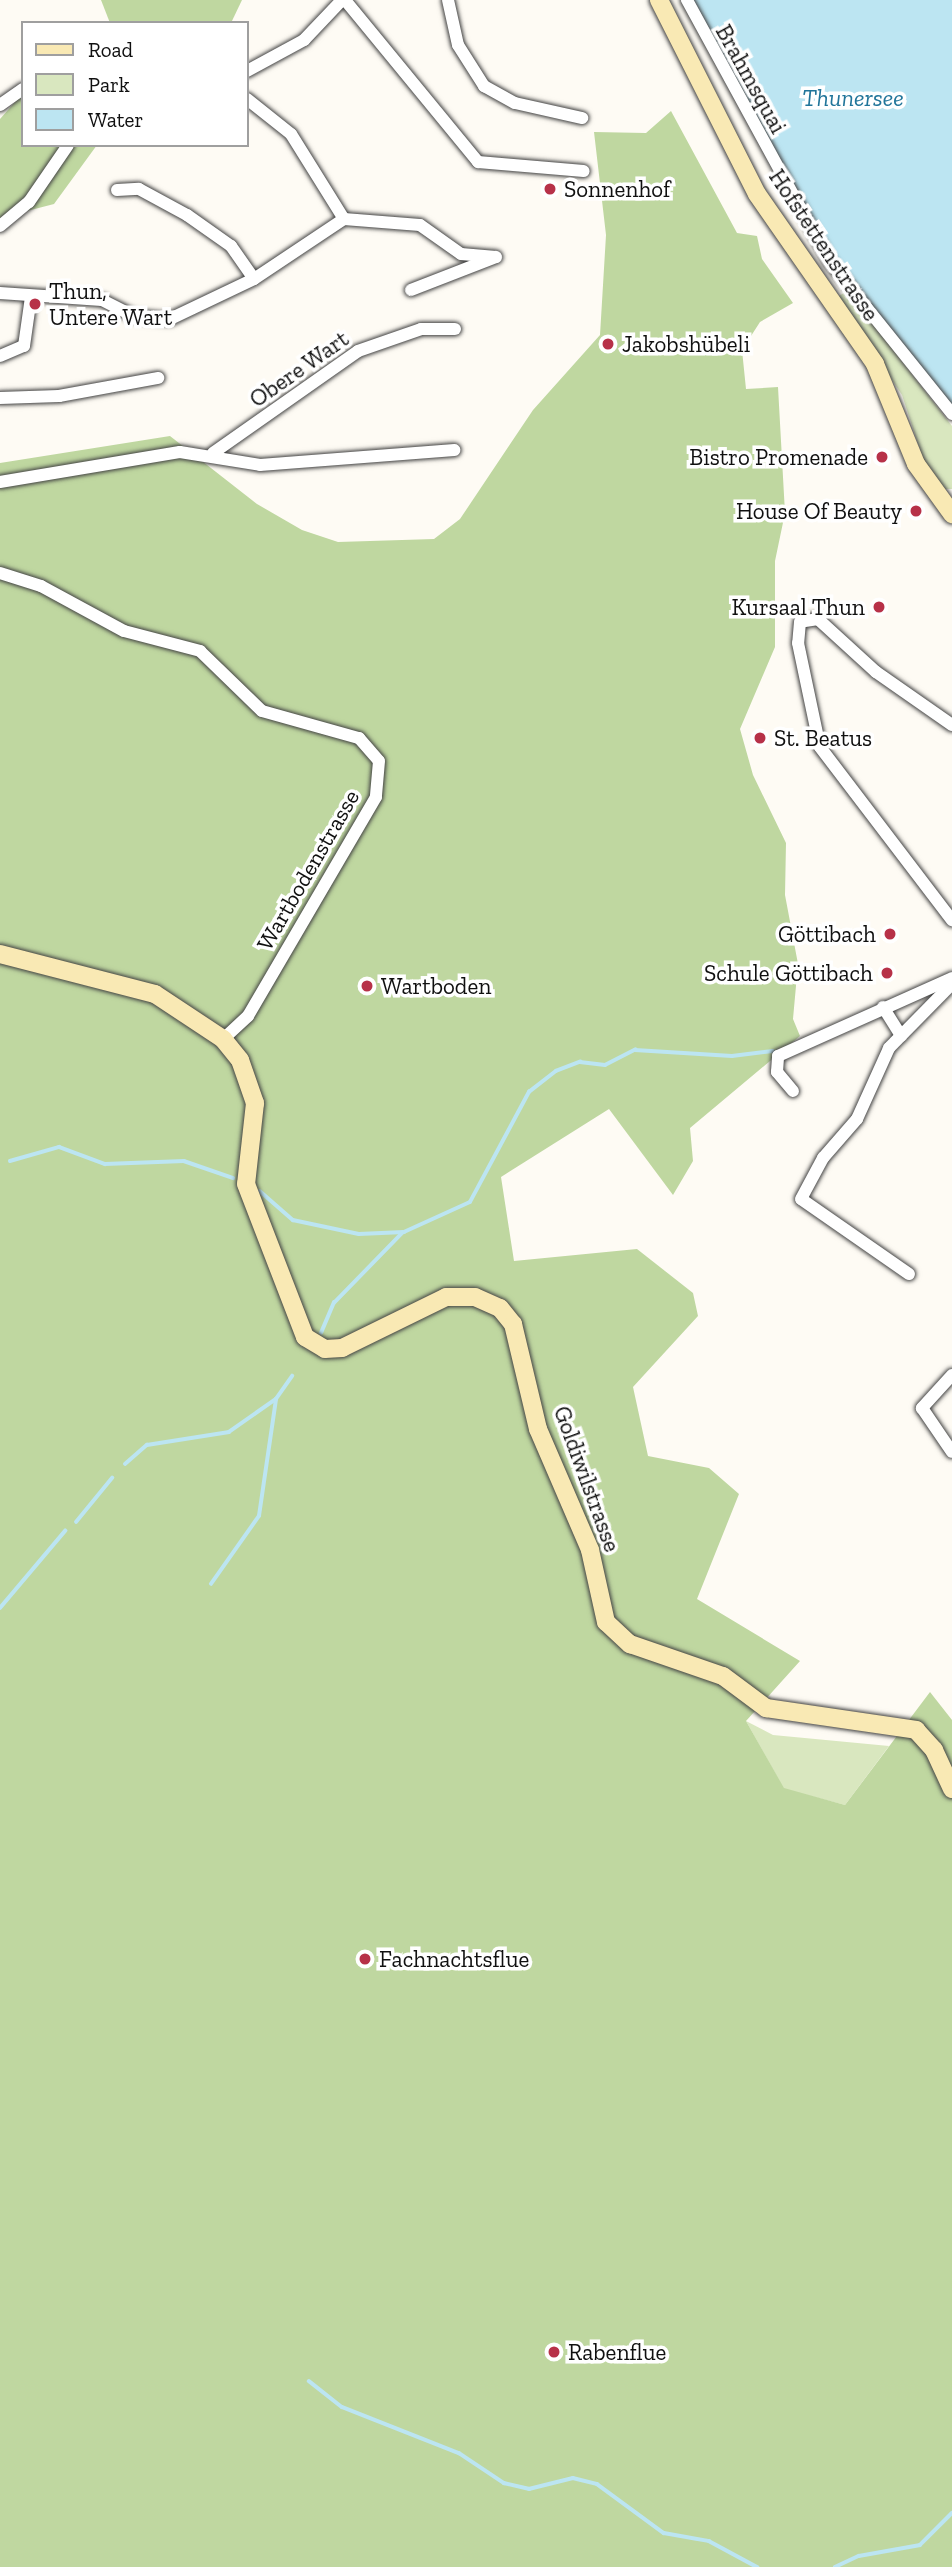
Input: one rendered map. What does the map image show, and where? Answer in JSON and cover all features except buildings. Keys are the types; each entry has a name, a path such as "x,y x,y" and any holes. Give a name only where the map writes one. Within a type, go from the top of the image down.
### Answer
{"street":[{"path":"248,70 304,40 343,0 442,126 478,162 584,171"},
{"path":"448,0 458,45 484,86 515,103 582,118"},
{"name":"Hofstettenstrasse","path":"659,0 757,194 875,364 916,464 952,514"},
{"name":"Brahmsquai","path":"687,0 830,262 952,414"},
{"path":"0,106 21,90"},
{"path":"248,100 291,134 344,219"},
{"path":"0,226 29,202 67,147"},
{"path":"117,190 139,189 187,215 231,246 254,279"},
{"path":"0,293 102,300 159,321 254,279 344,219 420,225 461,254 496,257 411,290"},
{"path":"0,356 23,346 31,297"},
{"name":"Obere Wart","path":"213,453 358,351 421,329 455,329"},
{"path":"0,398 60,396 158,378"},
{"path":"0,482 151,454 213,453 260,465 454,450"},
{"name":"Wartbodenstrasse","path":"0,573 41,586 124,631 200,651 262,711 359,738 379,761 376,797 247,1016 223,1039"},
{"path":"952,725 876,672 818,619 800,622 798,643 820,747 952,920"},
{"name":"Goldiwilstrasse","path":"0,954 155,994 223,1039 240,1060 255,1103 246,1184 305,1337 325,1349 342,1348 446,1297 475,1297 500,1308 513,1324 538,1429 590,1550 606,1622 631,1644 723,1676 766,1708 916,1730 934,1750 952,1789"},
{"path":"793,1091 776,1072 778,1056 952,978"},
{"path":"909,1274 802,1199 823,1158 857,1119 881,1061 901,1036 952,984"},
{"path":"883,1007 901,1036"},
{"path":"952,1375 922,1408 952,1452"}],"green space":[{"path":"101,0 242,0 232,21 109,21"},
{"path":"21,95 21,147 96,147 54,204 0,218 0,119"},
{"path":"671,111 737,233 757,236 762,259 793,303 760,322 742,350 746,389 778,387 785,513 775,561 775,647 740,729 753,775 786,843 785,895 798,964 793,1019 800,1036 690,1128 693,1161 673,1195 609,1109 501,1177 514,1261 637,1249 693,1293 698,1316 633,1387 648,1456 709,1468 739,1494 697,1599 800,1661 746,1721 784,1788 845,1805 930,1692 952,1720 952,2567 0,2567 0,463 170,436 257,504 302,530 338,542 434,539 460,519 533,410 600,335 606,235 594,132 646,133"},
{"path":"847,291 952,426 952,489 942,489 925,465 902,395 837,297"},
{"path":"746,1721 773,1735 889,1746 845,1805 784,1789"}],"water":[{"name":"Thunersee","path":"693,0 952,0 952,408 832,255"}],"waterway":[{"path":"260,1191 293,1220 359,1234 404,1232 470,1202 529,1092 556,1071 580,1062 605,1065 635,1050 732,1056 773,1051"},
{"path":"10,1161 59,1147 105,1164 184,1161 233,1178"},
{"path":"321,1333 334,1303 402,1233"},
{"path":"125,1464 147,1445 229,1432 276,1399 292,1376"},
{"path":"211,1584 259,1516 276,1399"},
{"path":"76,1522 112,1478"},
{"path":"0,1608 65,1531"},
{"path":"309,2381 342,2407 459,2453 504,2483 529,2489 573,2478 597,2484 664,2533 709,2541 757,2567"},
{"path":"835,2567 859,2556 920,2545 952,2513"}],"place":[{"name":"Sonnenhof","path":"550,189"},
{"name":"Thun, Untere Wart","path":"35,304"},
{"name":"Jakobshübeli","path":"608,344"},
{"name":"Bistro Promenade","path":"882,457"},
{"name":"House Of Beauty","path":"916,511"},
{"name":"Kursaal Thun","path":"879,607"},
{"name":"St. Beatus","path":"760,738"},
{"name":"Göttibach","path":"890,934"},
{"name":"Schule Göttibach","path":"887,973"},
{"name":"Wartboden","path":"367,986"},
{"name":"Fachnachtsflue","path":"365,1959"},
{"name":"Rabenflue","path":"554,2352"}]}
